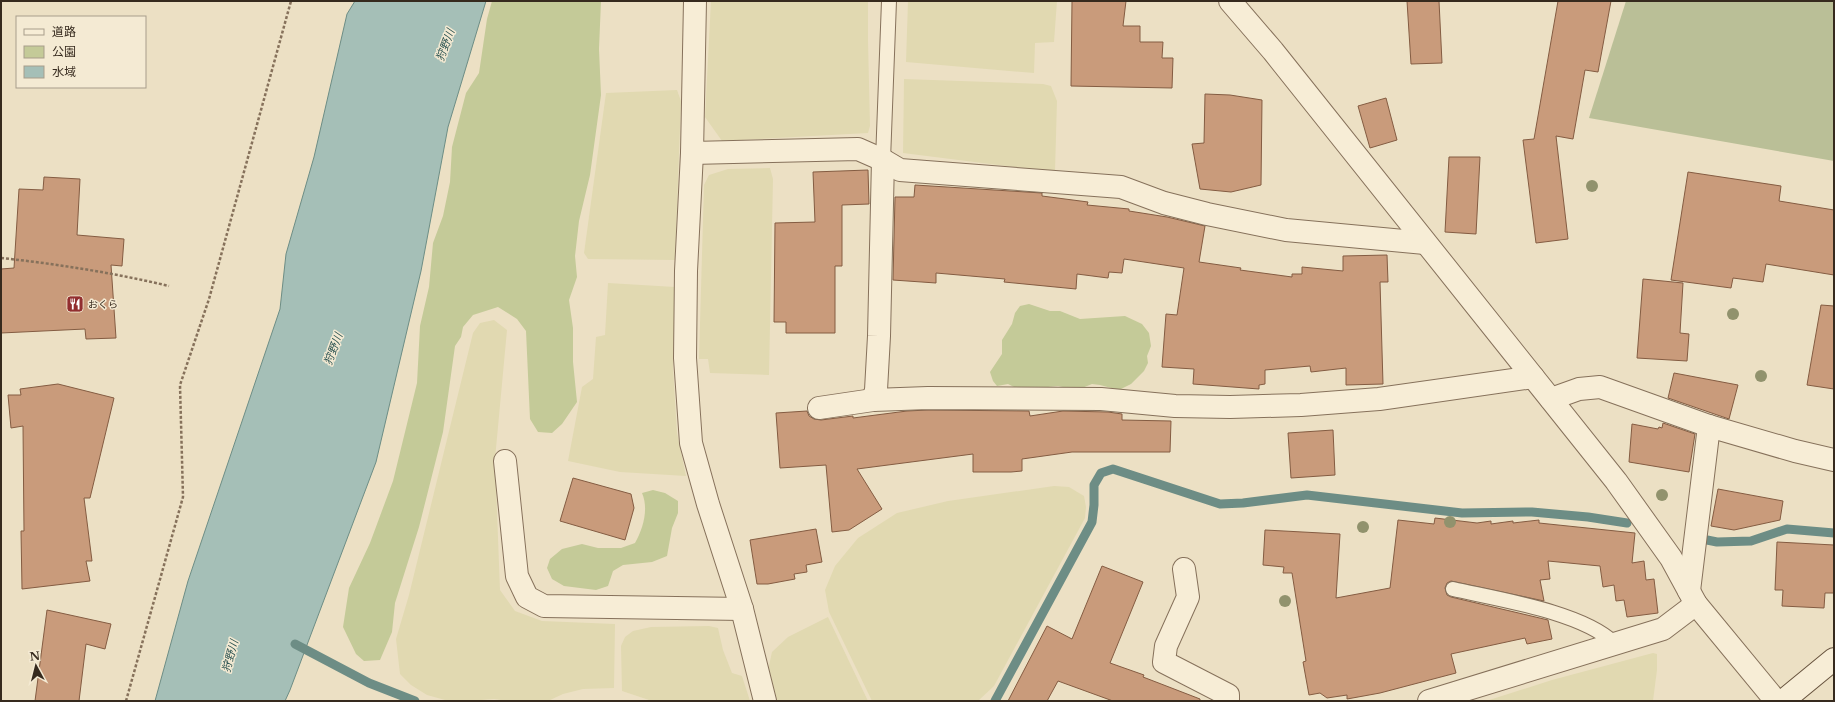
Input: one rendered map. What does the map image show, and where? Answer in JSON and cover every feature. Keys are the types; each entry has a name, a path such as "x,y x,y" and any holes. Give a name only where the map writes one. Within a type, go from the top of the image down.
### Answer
{"street":[{"path":"695,1 692,153 686,271 685,358 691,444 708,504 742,609 765,701"},
{"path":"1230,1 1273,51 1616,481 1671,558 1693,598 1776,701"},
{"path":"692,153 858,149 883,160 900,170 1121,187 1164,203 1207,214 1286,230 1425,243"},
{"path":"873,400 876,390 879,336 883,160"},
{"path":"819,408 873,400 928,398 1101,399 1175,406 1230,407 1285,405 1379,399 1533,377"},
{"path":"1550,399 1579,389 1600,387 1709,426 1795,451 1834,460"},
{"path":"1429,701 1663,628 1693,598 1709,426"},
{"path":"505,461 517,576 527,597 544,606 742,609"},
{"path":"1184,570 1188,597 1166,646 1164,662 1228,695 1228,701"},
{"path":"1783,701 1834,659"}],"lane":[{"path":"883,160 889,1"},
{"path":"1453,589 1539,609 1588,625 1605,635 1614,643"}],"path":[{"path":"126,701 183,497 184,479 180,385 209,299 291,1"},
{"path":"1,258 46,263 133,277 169,286"}],"shaded area":[{"path":"711,1 868,1 870,126 868,133 722,141 705,117"},
{"path":"908,1 1057,1 1054,42 1035,43 1034,73 906,62"},
{"path":"904,79 1043,84 1051,86 1057,101 1055,172 903,153"},
{"path":"677,90 681,101 675,260 588,259 584,253 606,93"},
{"path":"770,168 773,179 769,375 710,373 708,359 699,359 704,185 709,175 728,169"},
{"path":"608,283 675,287 673,368 677,433 686,476 620,472 568,461 582,387 593,379 596,337 605,335"},
{"path":"494,320 507,330 495,459 500,590 515,611 542,621 615,624 614,688 583,689 563,694 548,701 508,701 494,699 468,701 445,700 427,695 411,685 400,674 396,639 409,595 473,333 480,323"},
{"path":"1054,486 1069,487 1084,496 1086,507 1085,518 994,686 978,701 872,701 829,612 825,590 835,566 858,538 897,513 948,501"},
{"path":"828,617 868,701 777,701 768,670 772,652 788,637"},
{"path":"709,626 718,628 723,650 732,673 742,676 750,701 652,701 622,691 621,646 625,637 633,631 651,627"},
{"path":"1653,653 1657,654 1657,670 1653,701 1486,701 1552,680"}],"green space":[{"path":"492,1 601,1 599,49 601,95 590,175 579,221 575,256 577,277 569,300 573,328 573,362 577,402 562,424 552,433 538,432 530,419 526,331 517,319 498,307 473,315 463,327 461,337 455,346 443,432 419,527 395,603 392,632 380,660 364,661 356,654 343,627 349,588 370,543 393,481 417,383 420,326 429,287 433,243 443,216 450,182 452,147 466,93 479,73 487,19"},
{"path":"1626,1 1834,1 1834,161 1589,118"},
{"path":"1029,304 1050,311 1060,311 1080,319 1125,316 1142,324 1149,333 1151,346 1147,356 1148,363 1144,371 1131,384 1119,390 1092,384 1077,390 1058,386 1016,388 1008,384 997,386 993,381 990,372 1002,354 1002,340 1012,324 1015,313 1020,306"},
{"path":"653,490 665,493 678,501 678,513 672,528 667,556 652,562 623,565 613,571 608,586 596,590 564,586 552,579 547,568 550,559 562,549 582,544 598,548 621,548 635,543 643,525 645,512 642,493"}],"water":[{"name":"狩野川","path":"355,1 486,1 448,127 421,271 376,462 285,701 155,701 188,581 280,309 286,254 314,157 347,14"}],"building":[{"path":"1072,1 1126,1 1123,26 1140,26 1140,42 1163,42 1162,58 1173,58 1172,88 1071,86"},
{"path":"1407,1 1439,1 1442,63 1411,64"},
{"path":"1558,1 1611,1 1598,72 1585,70 1573,139 1556,136 1568,239 1536,243 1523,140 1534,139"},
{"path":"1205,94 1230,95 1262,100 1261,185 1231,192 1200,189 1192,144 1204,143"},
{"path":"1386,98 1397,140 1370,148 1358,106"},
{"path":"1449,157 1480,157 1476,234 1445,232"},
{"path":"868,170 869,204 842,205 842,266 835,266 835,333 786,333 786,322 774,322 775,223 815,222 813,172"},
{"path":"1688,172 1781,186 1779,201 1834,210 1834,275 1766,264 1763,282 1733,278 1731,288 1671,280"},
{"path":"44,177 80,179 77,235 124,239 122,266 111,265 116,338 86,339 85,329 1,333 1,269 14,268 19,189 43,190"},
{"path":"915,185 1042,193 1042,196 1088,202 1087,205 1129,209 1129,211 1167,217 1205,226 1199,262 1241,268 1240,270 1292,277 1292,274 1302,274 1302,267 1343,271 1343,256 1387,255 1388,282 1380,282 1383,384 1346,385 1346,368 1311,372 1310,366 1265,370 1265,384 1259,385 1259,389 1193,384 1194,369 1162,367 1166,314 1177,315 1184,268 1124,259 1122,273 1109,272 1108,278 1077,274 1076,289 1004,282 1005,279 936,273 936,283 893,280 895,197 914,197"},
{"path":"1643,279 1683,283 1680,333 1689,334 1687,361 1637,358"},
{"path":"1821,305 1834,306 1834,389 1807,385"},
{"path":"1674,373 1738,385 1729,419 1668,398"},
{"path":"58,384 114,398 90,498 84,498 92,561 86,561 90,581 22,589 21,531 24,531 23,426 11,428 8,395 21,395 20,389"},
{"path":"928,410 1029,411 1030,416 1063,411 1108,412 1122,414 1122,420 1171,421 1170,452 1072,452 1022,459 1022,471 1011,472 973,472 973,454 857,469 882,509 849,530 832,532 826,465 780,468 776,413 807,411 809,416 814,419 821,420"},
{"path":"1663,423 1695,434 1689,472 1629,462 1632,424 1658,429 1659,427 1662,428"},
{"path":"1333,430 1335,475 1291,478 1288,433"},
{"path":"573,478 631,494 634,508 625,540 560,521"},
{"path":"1718,489 1783,501 1780,520 1734,530 1711,526"},
{"path":"1435,518 1477,523 1491,521 1491,524 1539,520 1539,523 1635,533 1632,563 1644,561 1646,580 1654,579 1658,613 1627,617 1624,600 1616,601 1614,585 1603,587 1600,566 1548,561 1550,579 1540,580 1544,601 1451,581 1447,583 1445,588 1447,595 1451,597 1548,620 1552,639 1527,644 1525,638 1451,654 1456,673 1380,693 1347,699 1347,695 1327,698 1320,693 1309,695 1303,662 1306,661 1292,573 1283,573 1284,567 1263,565 1265,530 1340,534 1336,598 1390,588 1398,520 1434,524"},
{"path":"816,529 822,562 806,565 807,572 794,574 795,579 768,584 757,584 750,540"},
{"path":"1777,542 1834,545 1834,593 1825,593 1824,608 1782,606 1783,590 1775,590"},
{"path":"1102,566 1143,582 1110,663 1144,675 1143,677 1200,699 1200,701 1113,701 1058,681 1047,701 1008,701 1047,626 1072,639"},
{"path":"47,610 111,624 105,649 86,644 79,701 35,701"}],"waterway":[{"path":"995,701 1092,522 1094,485 1101,473 1113,469 1220,504 1243,503 1307,495 1462,513 1532,512 1588,517 1627,523"},
{"path":"1707,540 1717,542 1751,541 1787,529 1834,533"},
{"path":"295,644 369,683 415,701"}],"place":[{"name":"おくら","path":"75,304"}]}
